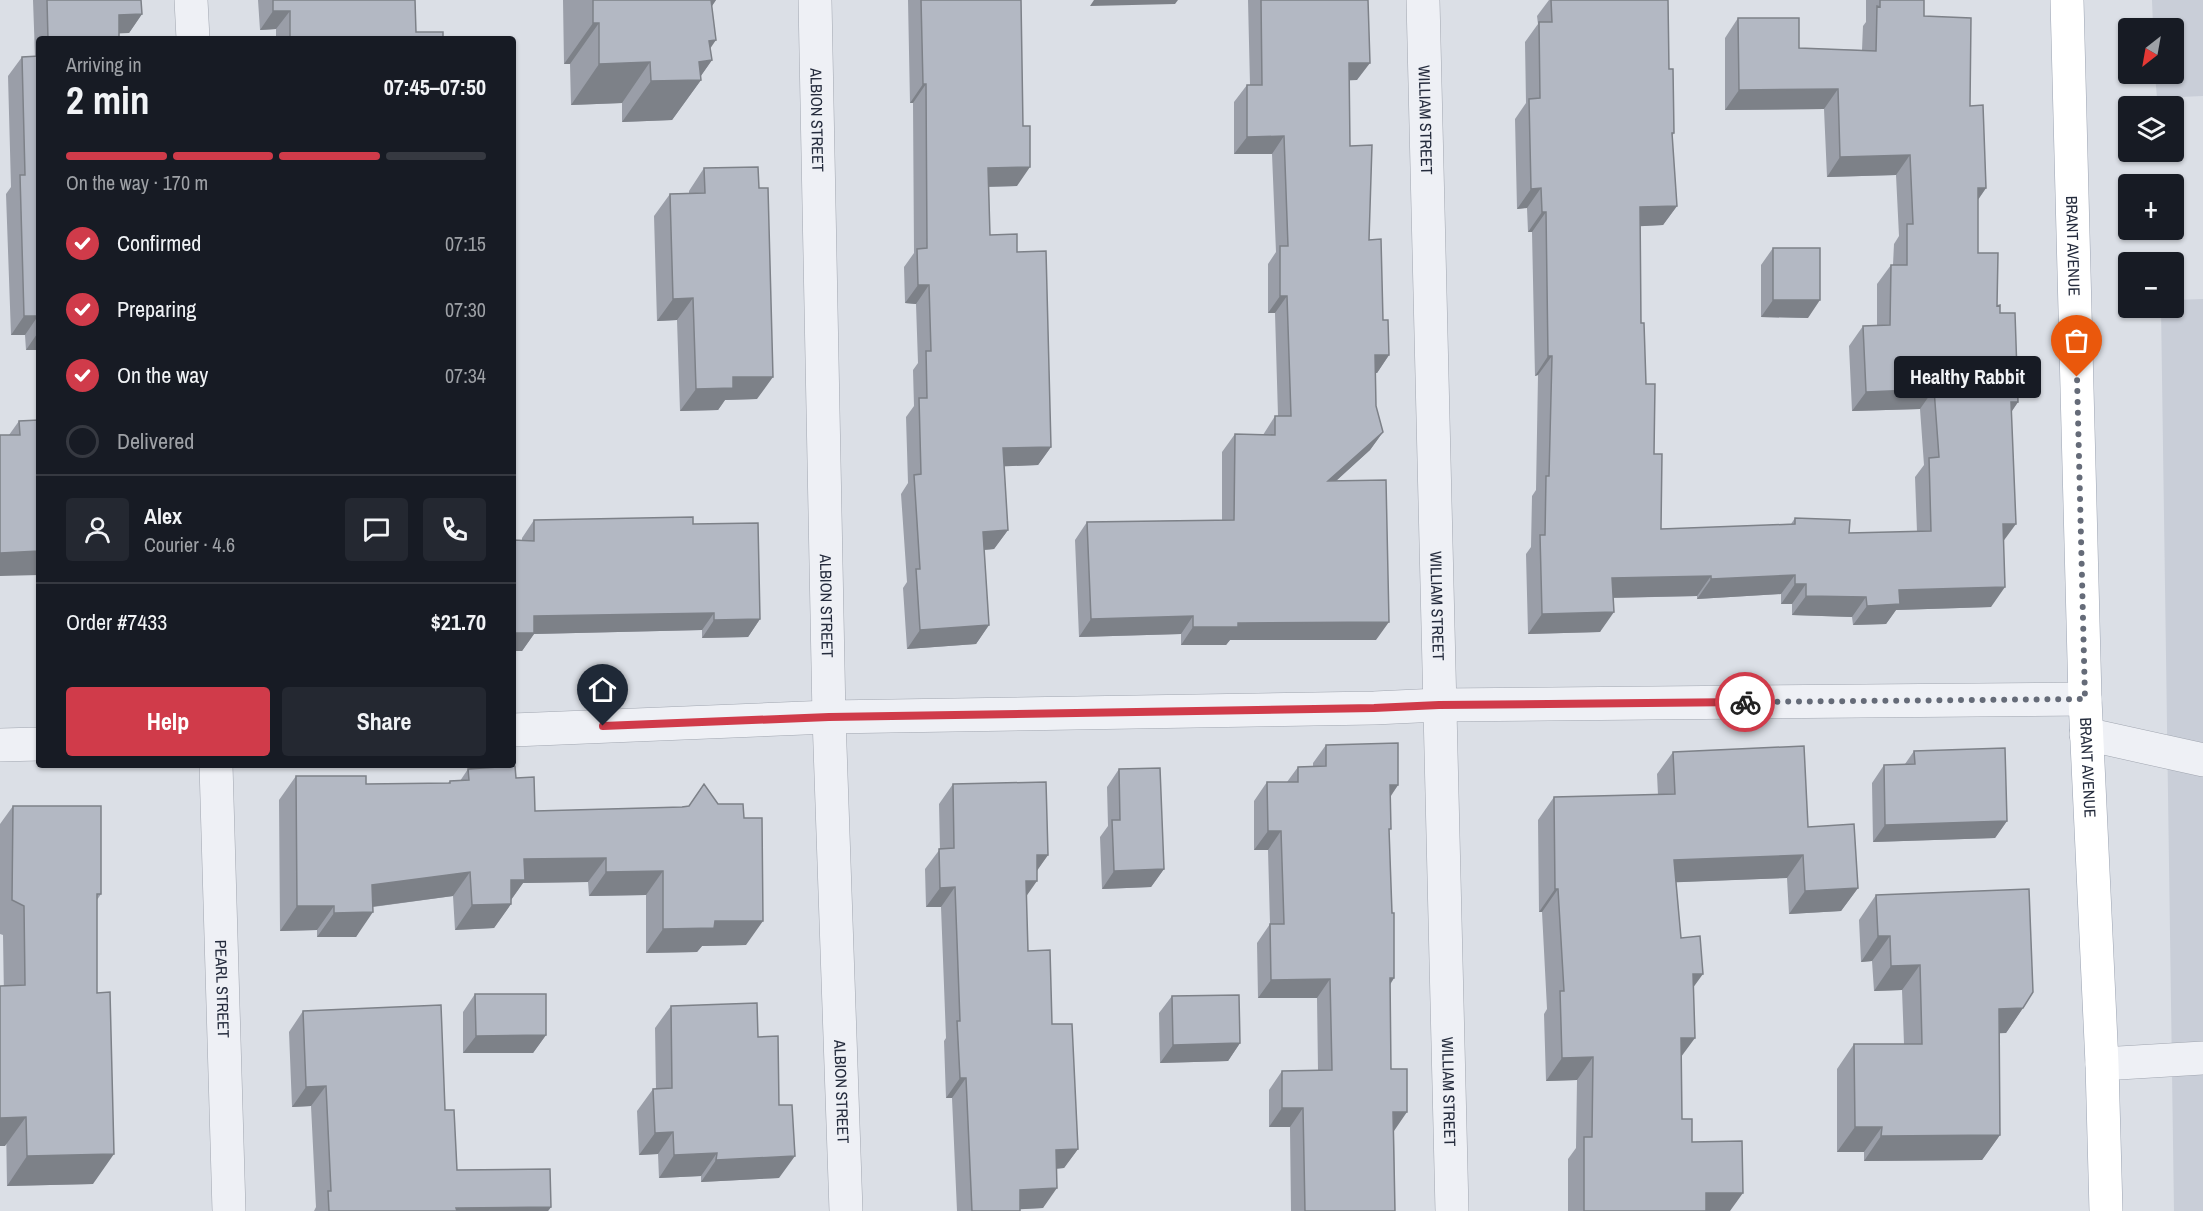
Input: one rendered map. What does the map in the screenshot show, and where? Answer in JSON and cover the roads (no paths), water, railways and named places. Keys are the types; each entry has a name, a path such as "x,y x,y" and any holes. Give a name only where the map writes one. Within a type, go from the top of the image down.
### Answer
{"main road":[{"name":"BRANT AVENUE","path":"2067,0 2086,734 2102,1064 2106,1211"}],"street":[{"path":"191,0 193,36"},
{"name":"ALBION STREET","path":"814,0 829,717 846,1211"},
{"name":"WILLIAM STREET","path":"1423,0 1452,1211"},
{"path":"516,729 829,717 1439,705 2085,699"},
{"path":"2086,734 2203,760"},
{"path":"0,745 36,744"},
{"name":"PEARL STREET","path":"216,768 229,1211"},
{"path":"2102,1064 2203,1058"}],"place":[{"name":"Healthy Rabbit","path":"2077,377"}]}
